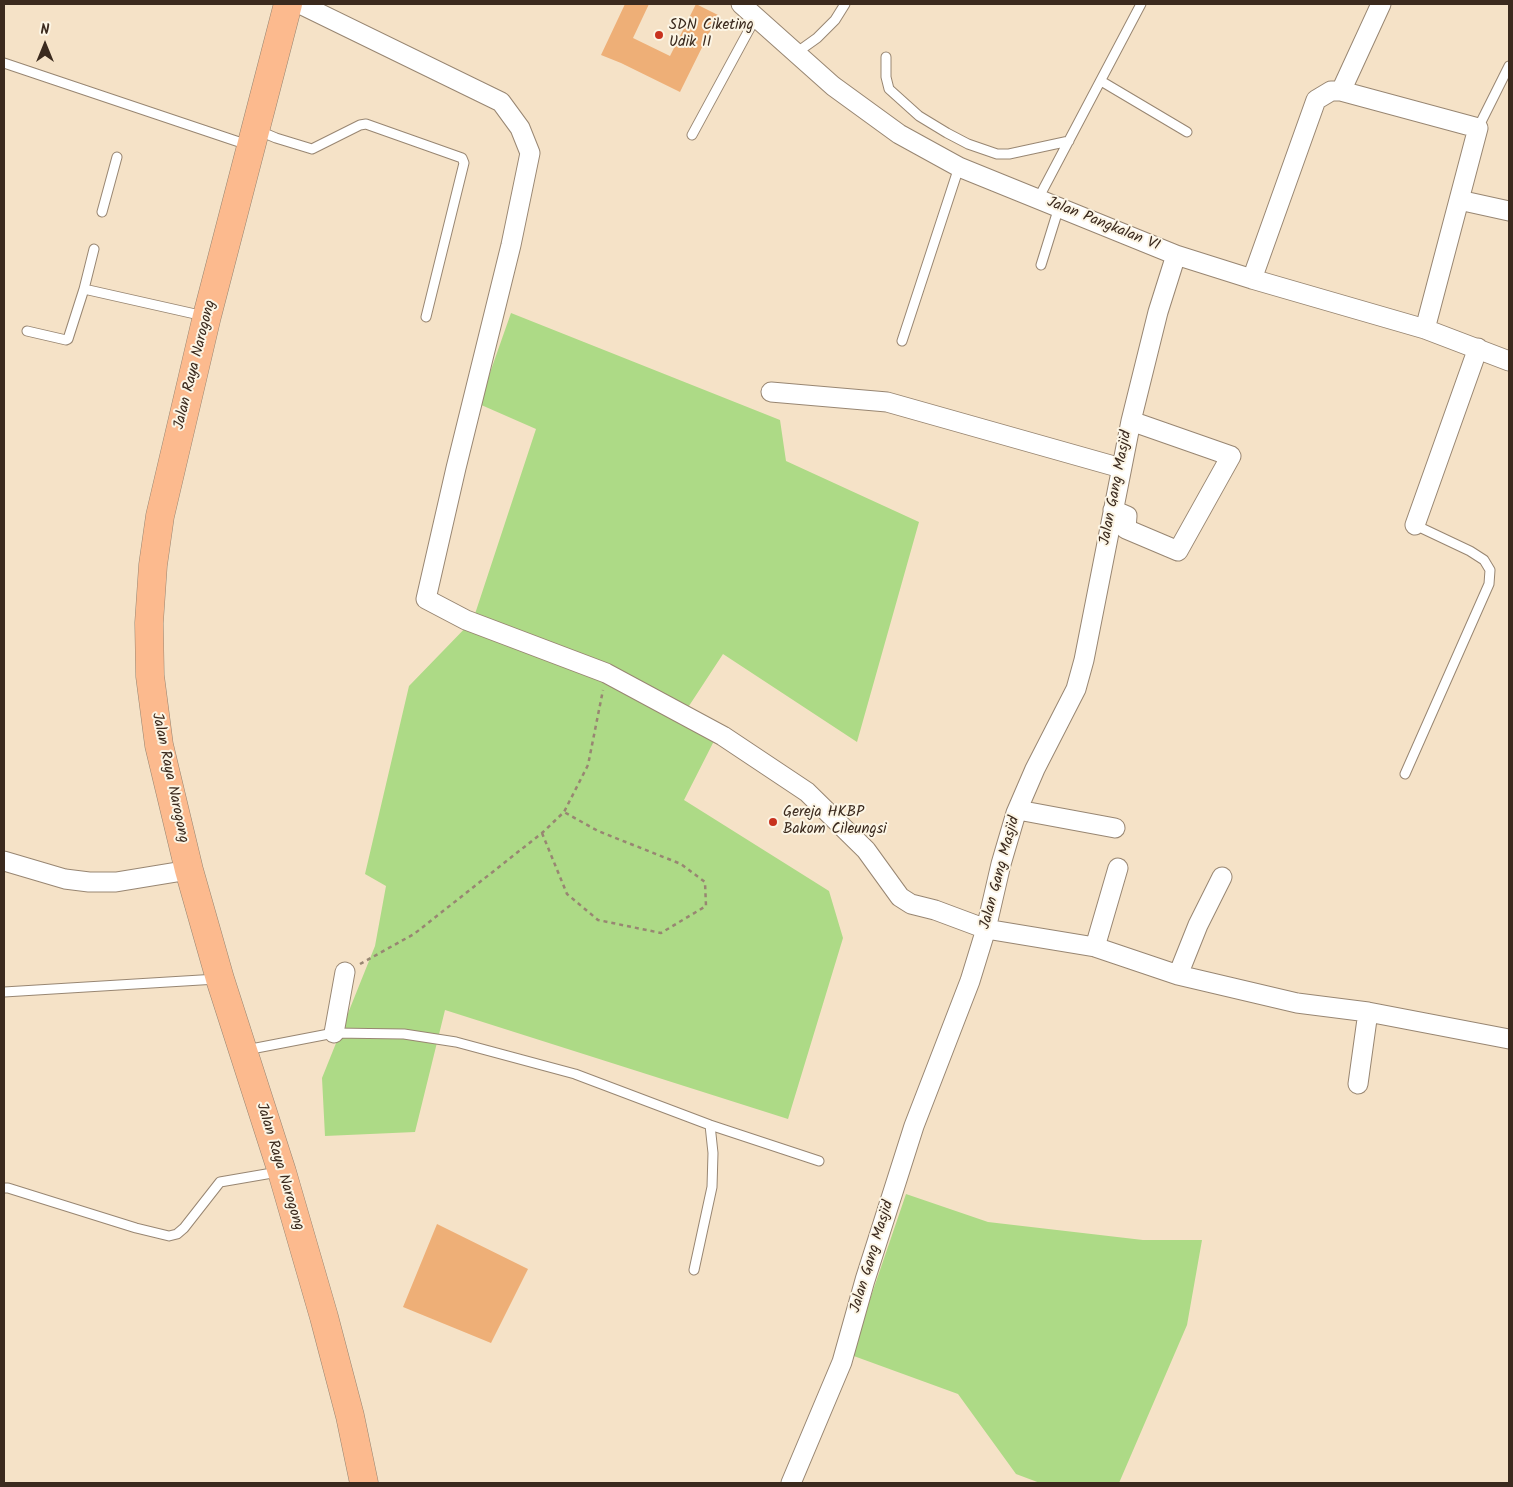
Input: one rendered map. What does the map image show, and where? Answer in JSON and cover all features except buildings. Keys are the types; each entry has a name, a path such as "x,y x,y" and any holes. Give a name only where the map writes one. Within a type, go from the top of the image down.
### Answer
{"main road":[{"name":"Jalan Raya Narogong","path":"288,4 207,316 160,516 153,564 148,623 150,676 159,744 189,870 220,979 282,1172 341,1380 364,1483"}],"street":[{"path":"300,4 501,102 520,128 530,153 511,246 462,442 426,599 466,620 606,673 723,736 807,792 866,850 900,897 911,904 935,910 986,929 1095,947 1178,975 1297,1003 1368,1012 1509,1038"},
{"name":"Jalan Pangkalan VI","path":"741,4 833,86 899,134 959,167 1176,255 1425,329 1509,360"},
{"path":"1341,91 1381,4"},
{"path":"1252,279 1316,100 1331,91 1341,91 1478,128 1425,329"},
{"path":"1459,200 1509,211"},
{"name":"Jalan Gang Masjid","path":"791,1483 842,1362 865,1280 914,1126 970,981 986,929 1001,864 1018,810 1035,769 1076,689 1084,660 1131,421 1158,312 1176,255"},
{"path":"1415,525 1478,348"},
{"path":"771,392 887,402 1121,468"},
{"path":"1113,510 1127,516 1126,529 1178,551 1231,456 1131,421"},
{"path":"1018,810 1115,828"},
{"path":"4,861 65,879 89,882 116,882 189,870"},
{"path":"1095,947 1118,868"},
{"path":"1178,975 1198,925 1222,877"},
{"path":"334,1033 345,972"},
{"path":"1358,1084 1368,1012"}],"lane":[{"path":"796,53 817,38 834,20 845,4"},
{"path":"1038,199 1141,4"},
{"path":"692,135 756,17"},
{"path":"886,57 886,77 890,89 920,116 968,144 997,154 1003,154 1069,141"},
{"path":"4,63 254,138 276,138 312,149 360,125 366,124 462,158 464,163 426,317"},
{"path":"1478,128 1509,66"},
{"path":"1101,82 1187,132"},
{"path":"102,212 117,157"},
{"path":"902,341 959,167"},
{"path":"1041,265 1059,207"},
{"path":"27,331 68,339 84,289 94,248"},
{"path":"84,289 207,316"},
{"path":"1405,774 1488,584 1490,570 1484,560 1470,551 1415,525"},
{"path":"4,992 220,979"},
{"path":"243,1051 334,1033 404,1034 456,1042 575,1074 710,1125 818,1160"},
{"path":"694,1270 712,1187 713,1153 710,1125"},
{"path":"4,1188 136,1228 169,1236 177,1234 184,1228 220,1182 282,1172"}],"path":[{"path":"345,972 414,934 542,833 564,812 588,765 606,673"},
{"path":"542,833 567,894 598,920 661,933 706,906 705,882 681,864 598,831 564,812"}],"green space":[{"path":"511,313 780,420 786,461 919,522 857,742 723,654 685,712 715,739 684,800 829,891 843,938 788,1119 445,1010 415,1132 325,1136 322,1078 375,946 386,886 365,874 409,686 473,620 536,429 479,404"},
{"path":"906,1194 988,1222 1143,1240 1202,1240 1187,1325 1119,1483 1040,1483 1016,1474 958,1394 851,1355"}],"place":[{"name":"SDN Ciketing Udik II","path":"659,35"},
{"name":"Gereja HKBP Bakom Cileungsi","path":"773,822"}]}
